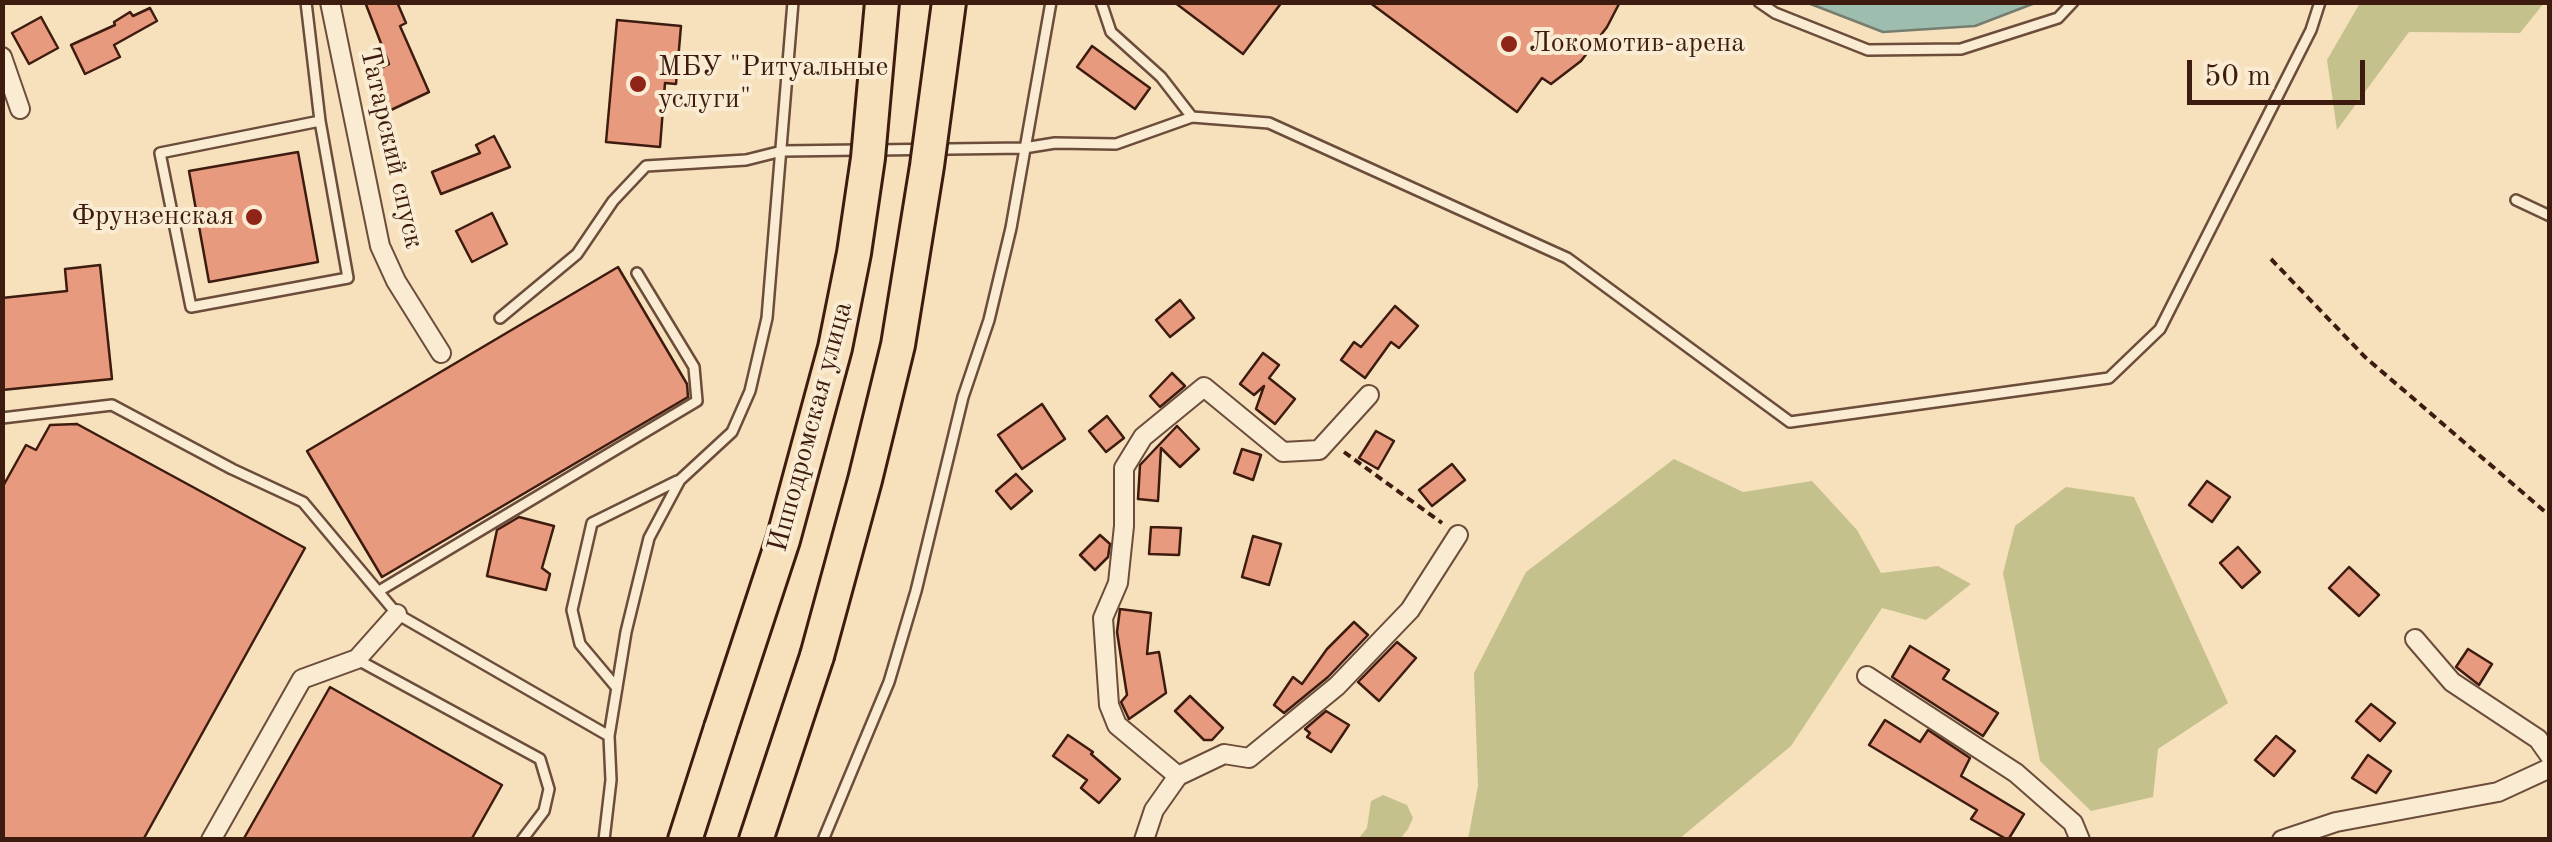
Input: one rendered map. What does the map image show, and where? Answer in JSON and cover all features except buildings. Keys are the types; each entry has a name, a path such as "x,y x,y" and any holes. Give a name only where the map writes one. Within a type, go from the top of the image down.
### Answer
{"highway":[{"name":"Ипподромская улица","path":"685,840 783,540 835,348 868,158 882,2"},
{"path":"756,840 816,656 866,480 898,345 948,2"}],"street":[{"name":"Татарский спуск","path":"330,2 380,246 441,354"},
{"path":"2,57 20,109"},
{"path":"1178,776 1116,725 1109,705 1103,618 1118,583 1124,526 1124,468 1142,437 1204,387 1283,452 1319,450 1369,395"},
{"path":"1144,840 1154,810 1178,776 1224,754 1249,758 1337,686 1410,610 1458,535"},
{"path":"211,840 302,679 357,659 397,614"},
{"path":"2414,640 2452,682 2538,739 2550,756"},
{"path":"1867,676 2016,773 2073,822 2080,840"},
{"path":"2282,840 2336,822 2498,792 2550,768"}],"lane":[{"path":"306,2 320,121 348,278 191,307 160,153 320,121"},
{"path":"616,688 580,644 572,610 592,523 680,480 732,432 750,391 767,318 793,2"},
{"path":"823,840 889,682 916,591 959,414 989,320 1011,228 1051,2"},
{"path":"1101,2 1111,32 1161,77 1192,117"},
{"path":"1760,2 1775,13 1868,50 1961,48 2058,18 2073,2"},
{"path":"500,318 576,254 613,200 646,166 746,160 782,151 1024,148 1055,142 1116,144 1192,117 1268,123 1568,258 1790,422 2109,378 2160,329 2311,30 2320,2"},
{"path":"2516,200 2550,216"},
{"path":"379,591 697,401 694,367 637,273"},
{"path":"2,418 112,405 303,502 397,614 609,736"},
{"path":"604,840 611,780 609,736 616,688 648,538 680,480"},
{"path":"357,659 540,759 549,790 544,811 522,840"}],"path":[{"path":"2271,260 2365,357 2550,516"},
{"path":"1328,440 1458,535"}],"shaded area":[{"path":"2360,2 2544,3 2520,33 2409,32 2337,130 2327,60"},
{"path":"1808,3 2035,3 1975,26 1883,32"},
{"path":"1674,459 1743,492 1812,481 1857,530 1881,573 1938,566 1971,584 1926,620 1882,608 1791,746 1679,839 1468,839 1478,786 1474,673 1526,572"},
{"path":"2066,487 2134,497 2228,703 2158,749 2153,797 2091,811 2040,761 2003,573 2015,526"},
{"path":"1383,795 1407,805 1413,818 1408,829 1400,839 1353,839 1367,828 1371,801"}],"place":[{"name":"Локомотив-арена","path":"1509,44"},
{"name":"МБУ \"Ритуальные услуги\"","path":"638,84"},
{"name":"Фрунзенская","path":"254,217"}]}
